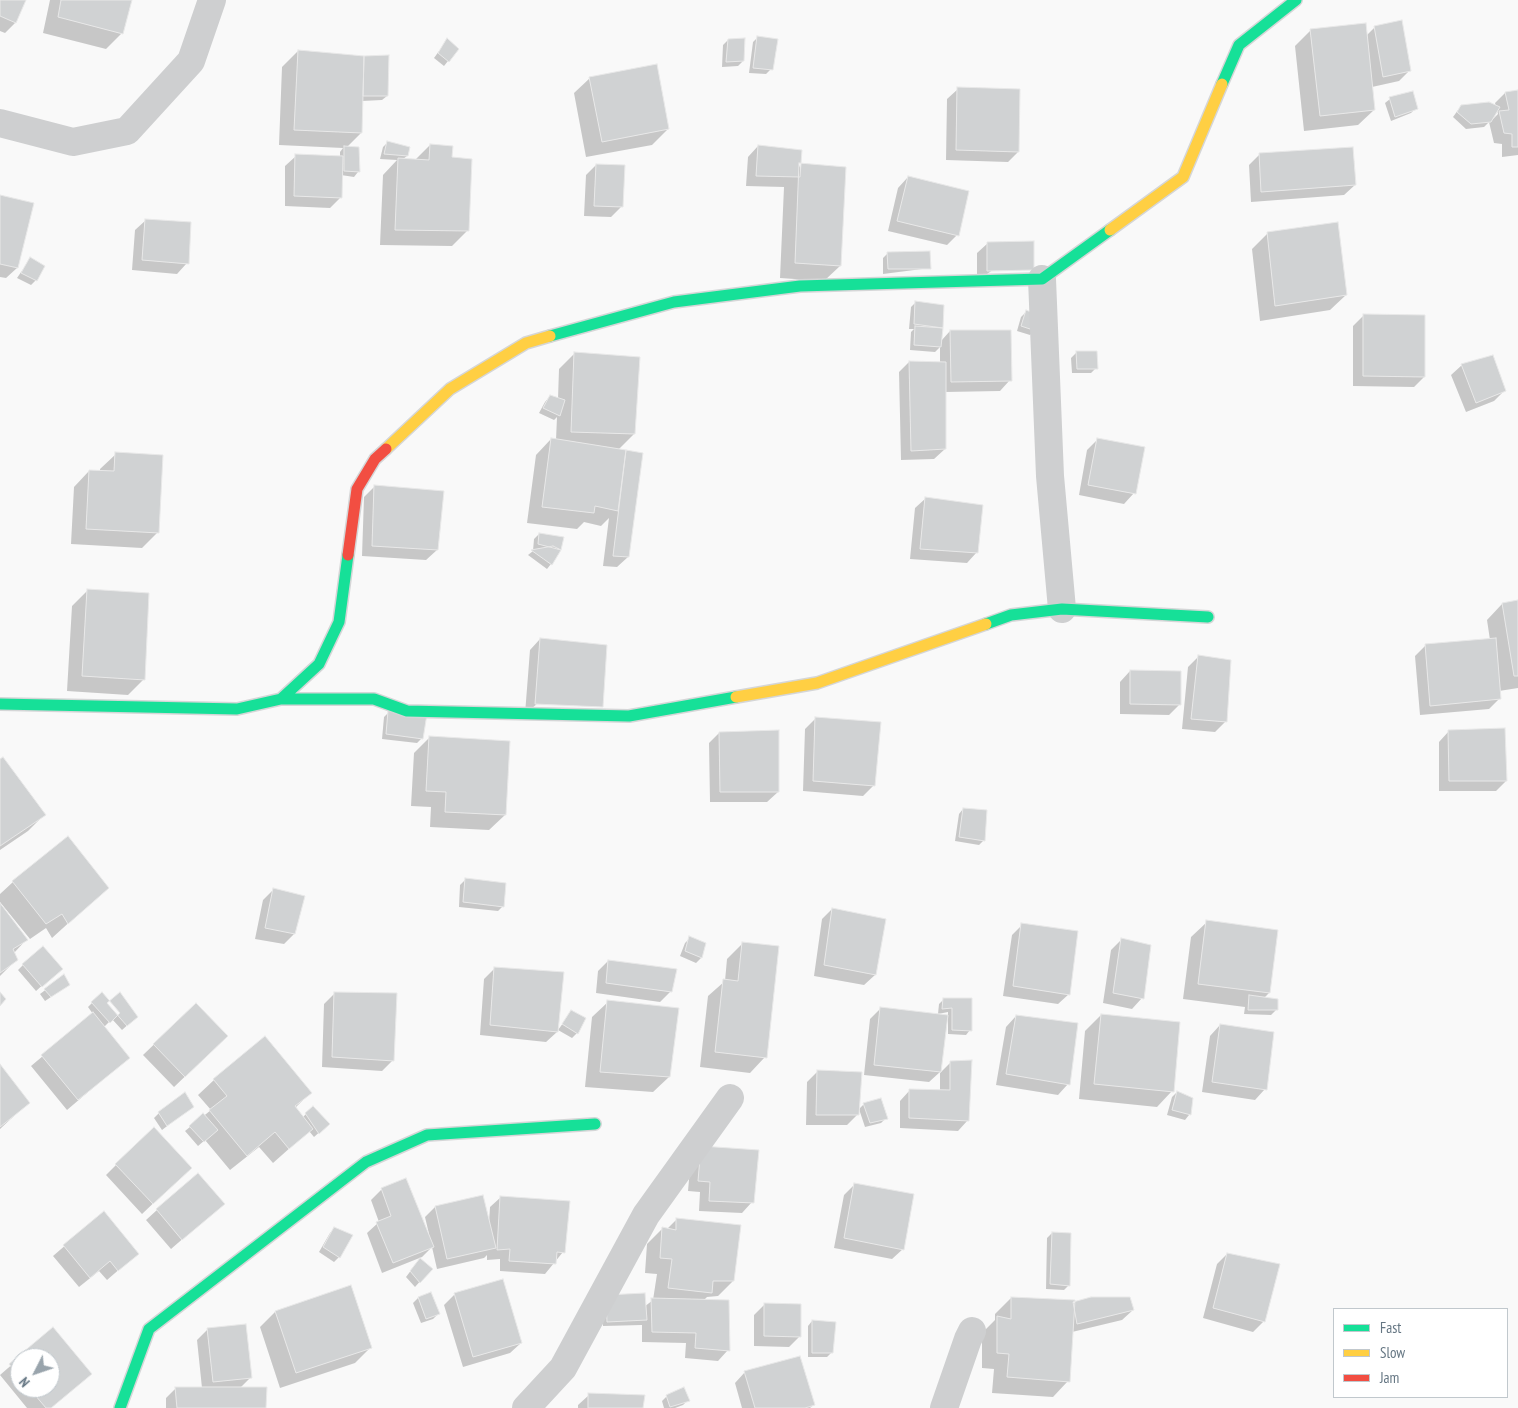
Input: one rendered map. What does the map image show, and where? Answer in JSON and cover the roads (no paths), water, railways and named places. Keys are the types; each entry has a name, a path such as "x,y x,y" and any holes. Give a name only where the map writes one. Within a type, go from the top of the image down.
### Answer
{"street":[{"path":"0,123 72,142 127,131 191,61 212,0"},
{"path":"281,699 319,664 339,622 357,489 375,459 450,389 526,343 674,302 800,286 1042,278 1183,178 1239,45 1296,0"},
{"path":"1042,278 1050,476 1062,608"},
{"path":"0,704 237,709 281,699 374,699 407,711 629,716 817,683 1011,615 1062,608 1208,617"},
{"path":"526,1408 563,1368 646,1215 730,1098"},
{"path":"120,1408 148,1329 366,1162 427,1135 595,1124"},
{"path":"944,1408 972,1331"}]}
